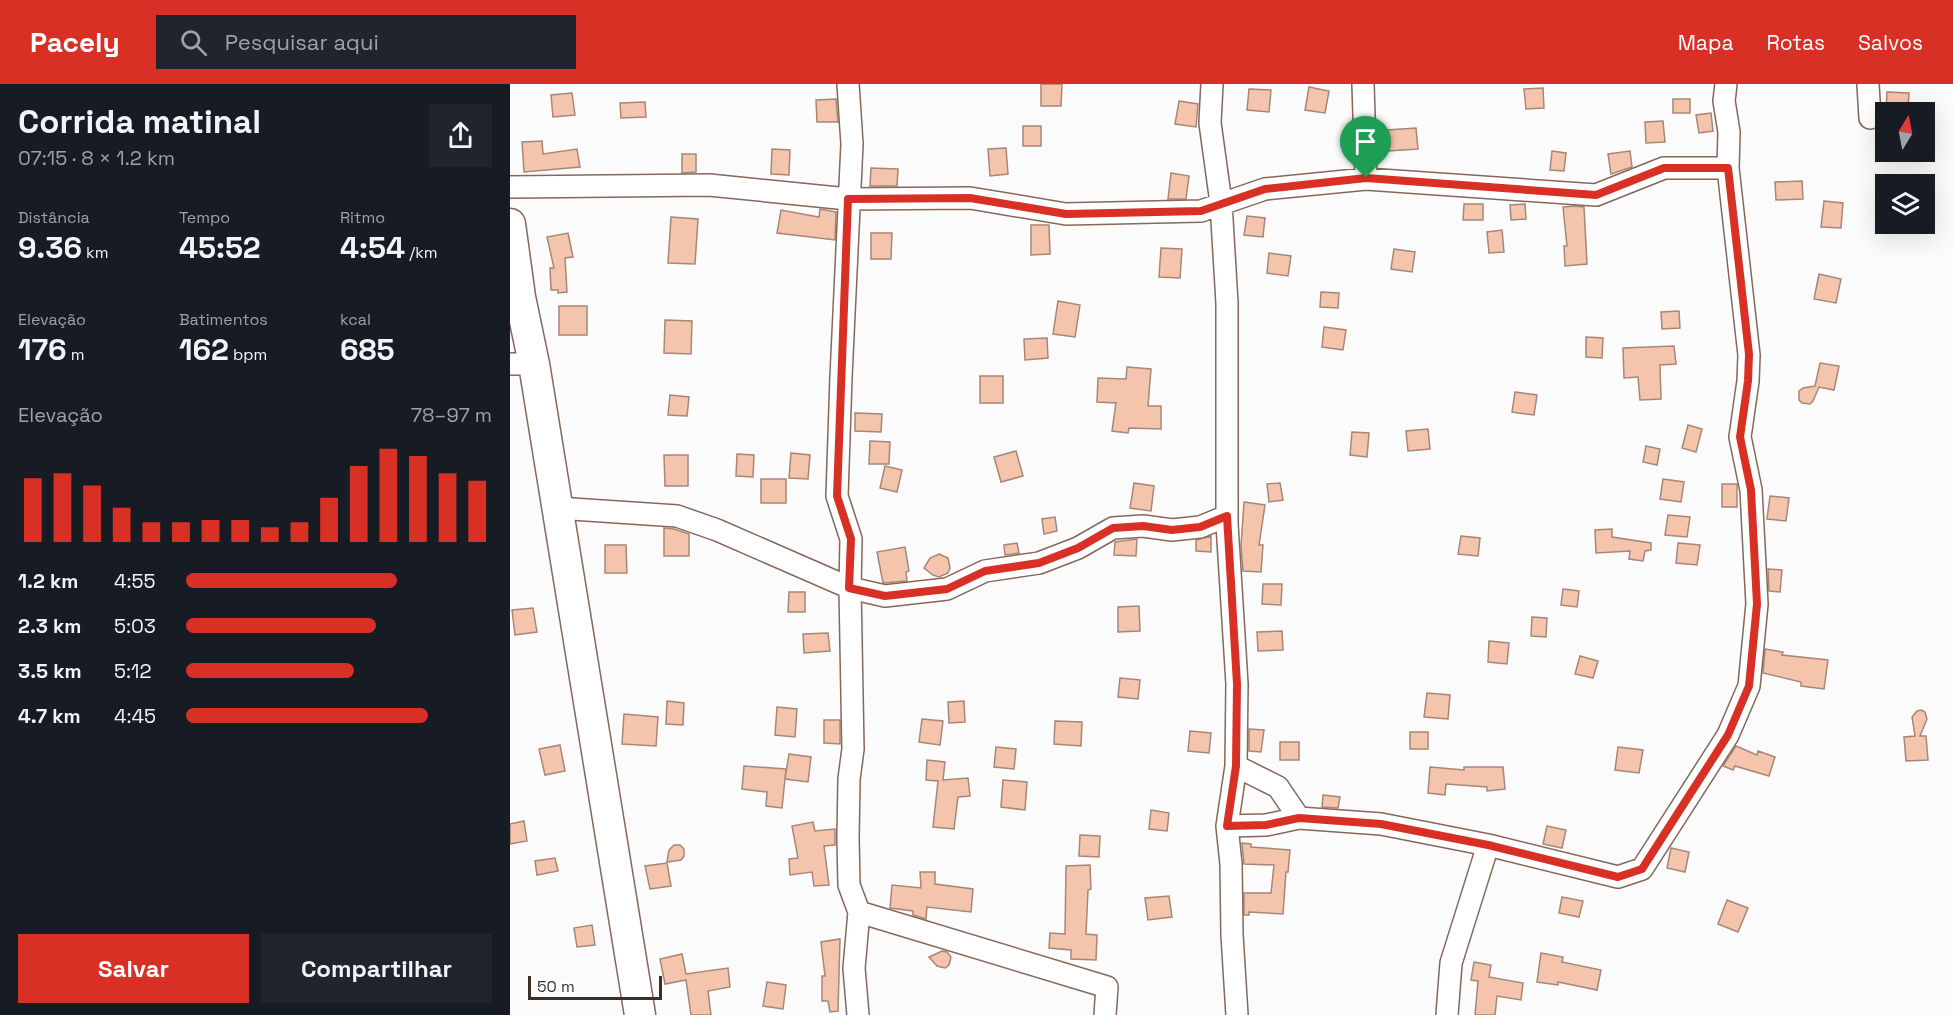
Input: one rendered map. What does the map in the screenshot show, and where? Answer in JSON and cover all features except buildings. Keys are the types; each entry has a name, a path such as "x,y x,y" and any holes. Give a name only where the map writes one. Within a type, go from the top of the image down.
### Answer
{"main road":[{"path":"510,224 520,297 522,364 557,508 640,1015"}],"street":[{"path":"848,84 852,144 837,496 851,539 849,588 853,748 849,780 849,885 859,912 854,968 858,1015"},
{"path":"1212,84 1210,123 1221,203 1227,303 1227,516 1237,684 1236,766 1227,826 1231,864 1232,936 1237,1015"},
{"path":"1363,84 1366,178"},
{"path":"1227,826 1266,825 1299,818 1381,824 1488,845 1618,877 1642,869 1728,735 1749,686 1756,594 1751,490 1740,437 1748,381 1749,354 1728,168 1730,132 1724,101 1726,84"},
{"path":"1868,84 1870,118"},
{"path":"510,187 710,185 848,199 970,198 1066,214 1201,211 1265,189 1366,178 1596,195 1664,168 1728,168"},
{"path":"557,508 677,516 717,530 849,588 885,596 947,589 985,571 1039,563 1078,548 1113,528 1143,526 1172,530 1200,527 1227,516"},
{"path":"1236,766 1278,787 1299,818"},
{"path":"1447,1015 1451,963 1488,845"},
{"path":"859,912 1107,987 1105,1015"}],"route":[{"path":"1664,168 1728,168 1749,354 1748,381 1740,437 1751,490 1757,604 1749,686 1728,735 1642,869 1618,877 1488,845 1381,824 1299,818 1266,825 1227,826 1236,766 1237,684 1227,516 1200,527 1172,530 1143,526 1113,528 1078,548 1039,563 985,571 947,589 885,596 849,588 851,539 837,496 848,199 970,198 1066,214 1201,211 1265,189 1366,178 1596,195 1664,168"}]}
